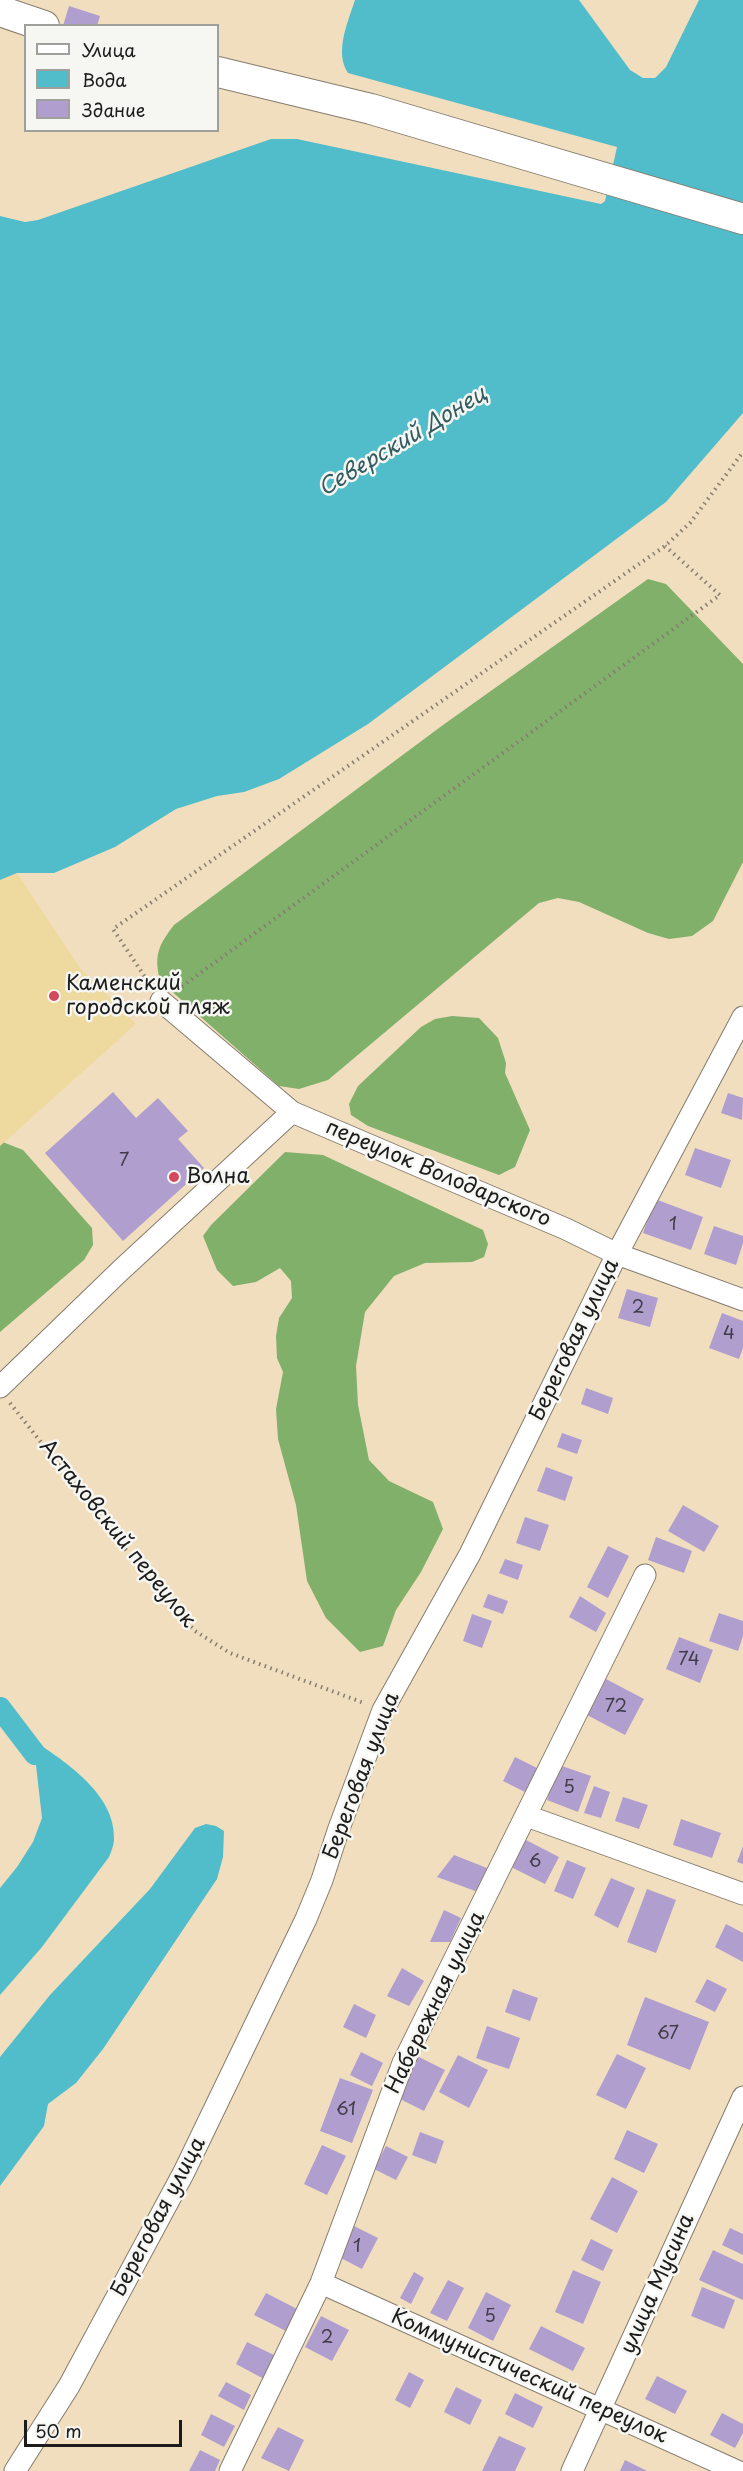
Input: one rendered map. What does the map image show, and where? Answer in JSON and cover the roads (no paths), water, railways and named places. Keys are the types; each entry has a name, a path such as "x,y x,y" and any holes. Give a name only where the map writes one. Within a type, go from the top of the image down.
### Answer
{"street":[{"path":"0,11 38,24"},
{"path":"219,72 371,109 743,219"},
{"name":"переулок Володарского","path":"161,1001 292,1112 566,1229 617,1254 743,1300"},
{"name":"Береговая улица","path":"15,2471 69,2386 194,2151 306,1919 382,1710 470,1554 617,1254 743,1017"},
{"path":"4,1393 121,1270 292,1112"},
{"name":"Набережная улица","path":"230,2471 321,2283 403,2063 645,1575"},
{"path":"527,1816 743,1894"},
{"name":"улица Мусина","path":"572,2471 743,2097"},
{"name":"Коммунистический переулок","path":"321,2283 737,2471"}],"water":[{"name":"Северский Донец","path":"355,0 579,0 630,70 643,78 655,78 666,67 699,0 743,0 743,413 666,502 368,724 279,779 244,792 217,796 176,809 115,847 54,873 17,873 0,880 0,216 25,222 38,220 271,139 297,139 601,204 605,201 617,147 348,73 342,56 342,46"},
{"path":"17,1730 64,1761 93,1789 105,1804 112,1821 114,1841 109,1857 42,1947 0,1995 0,1888 33,1842 42,1818 36,1765"},
{"path":"206,1824 224,1831 223,1857 217,1879 103,2049 76,2083 48,2104 44,2126 0,2186 0,2057 50,1995 150,1889 195,1828"}],"waterway":[{"path":"0,1708 35,1754"}],"place":[{"name":"Каменский городской пляж","path":"54,996"},
{"name":"Волна","path":"174,1177"}]}
